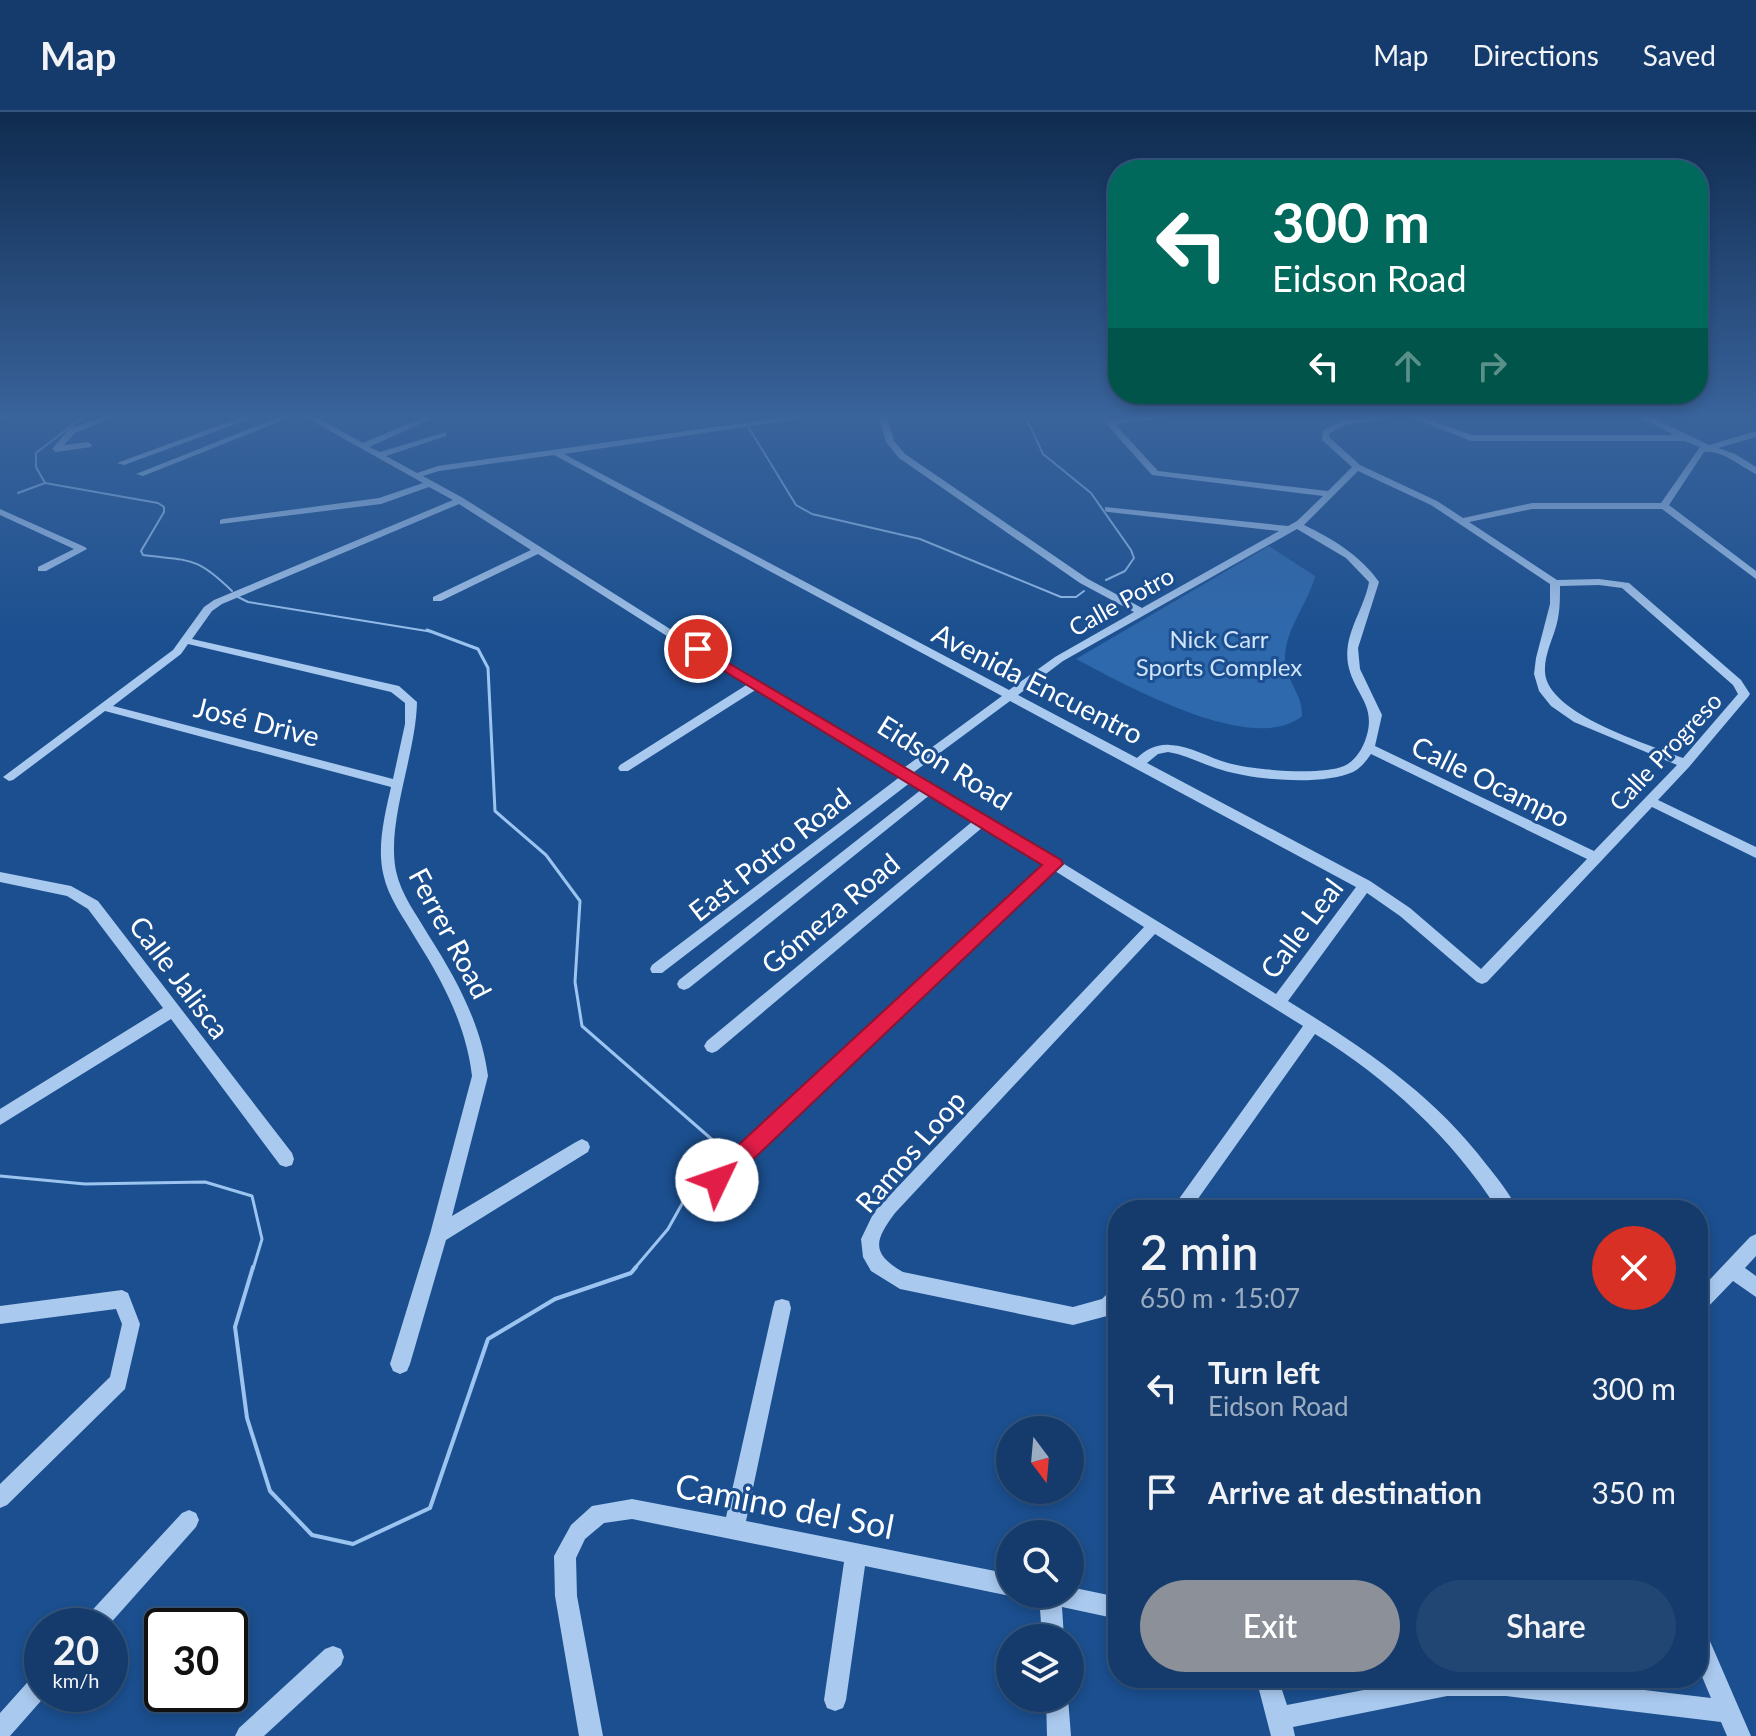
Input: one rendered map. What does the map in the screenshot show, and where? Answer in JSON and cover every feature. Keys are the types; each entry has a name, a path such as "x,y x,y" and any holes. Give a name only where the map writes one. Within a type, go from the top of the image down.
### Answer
{"street":[{"path":"223,522 381,501 404,493"},
{"name":"Eidson Road","path":"448,493 755,685 908,774 1279,1001 1365,1058 1431,1115 1473,1161 1501,1200"},
{"name":"Avenida Encuentro","path":"630,493 1365,885 1405,912 1482,978"},
{"path":"956,493 1084,581 1142,612"},
{"path":"1322,493 1332,494"},
{"path":"1412,493 1434,503 1555,583 1555,603 1539,676 1543,692 1562,711 1685,764"},
{"path":"1664,506 1673,493"},
{"name":"Calle Potro","path":"908,774 1006,695 1059,659 1293,527 1332,494"},
{"path":"9,777 188,641 208,609 226,598 460,500"},
{"path":"1462,521 1532,506 1664,506 1756,576"},
{"path":"1108,509 1293,527 1334,546 1374,582 1357,629 1352,658 1355,675 1376,715 1368,748 1349,769 1334,773 1255,772 1158,749 1139,763"},
{"path":"0,512 82,549 42,569"},
{"path":"437,599 538,550"},
{"name":"Calle Progreso","path":"1482,978 1541,919 1594,857 1743,700 1744,694 1737,683 1625,585 1555,583"},
{"name":"Ferrer Road","path":"188,641 337,675 405,695 411,702 412,712 397,784 389,874 395,892 468,1021 479,1056 475,1098 400,1364"},
{"path":"624,768 755,685"},
{"name":"José Drive","path":"104,707 397,784"},
{"name":"Calle Ocampo","path":"1368,748 1594,857"},
{"name":"East Potro Road","path":"657,969 908,774"},
{"path":"684,984 930,789"},
{"path":"1650,801 1756,853"},
{"name":"Gómeza Road","path":"712,1046 981,821"},
{"path":"717,1180 1054,864"},
{"name":"Calle Jalisca","path":"0,877 56,887 84,897 101,915 286,1159"},
{"name":"Calle Leal","path":"1279,1001 1365,885"},
{"name":"Ramos Loop","path":"1108,1306 1073,1316 900,1280 877,1267 868,1244 874,1226 889,1207 1154,926"},
{"path":"0,1118 173,1010"},
{"path":"1187,1200 1313,1025"},
{"path":"439,1234 582,1147"},
{"path":"1708,1295 1756,1243"},
{"path":"1733,1269 1756,1288"},
{"path":"0,1315 122,1299 131,1324 118,1382 0,1498"},
{"path":"734,1529 782,1308"},
{"name":"Camino del Sol","path":"591,1736 566,1596 565,1556 578,1532 599,1513 632,1509 996,1582"},
{"path":"109,1608 189,1520"},
{"path":"835,1700 856,1554"},
{"path":"1084,1601 1108,1606"},
{"path":"247,1736 333,1657"},
{"path":"1708,1664 1739,1736"},
{"path":"1270,1688 1281,1727 1435,1688"},
{"path":"1532,1688 1728,1711"},
{"path":"0,1730 24,1703"},
{"path":"1058,1712 1059,1736"}],"green space":[{"name":"Nick Carr Sports Complex","path":"1269,546 1315,576 1285,651 1286,669 1300,702 1302,716 1280,726 1253,728 1222,723 1156,699 1076,659"}],"waterway":[{"path":"100,493 158,503 164,507 141,551 143,555 192,562 210,571 232,591"},
{"path":"789,493 796,505 812,514 920,539 1061,597 1076,597 1084,591"},
{"path":"1091,493 1134,558 1125,571 1106,580"},
{"path":"238,597 248,602 432,632"},
{"path":"427,630 432,632"},
{"path":"432,632 478,649 488,668 495,811 546,855 580,901 575,982 582,1026 716,1143 668,1229 634,1269"},
{"path":"0,1176 85,1184 205,1182 252,1196 262,1239 253,1269"},
{"path":"253,1267 235,1327 247,1418 270,1491 312,1535 353,1544 430,1508 488,1339 555,1299 631,1273 636,1267"}],"route":[{"path":"698,649 1054,864 717,1180"}]}
